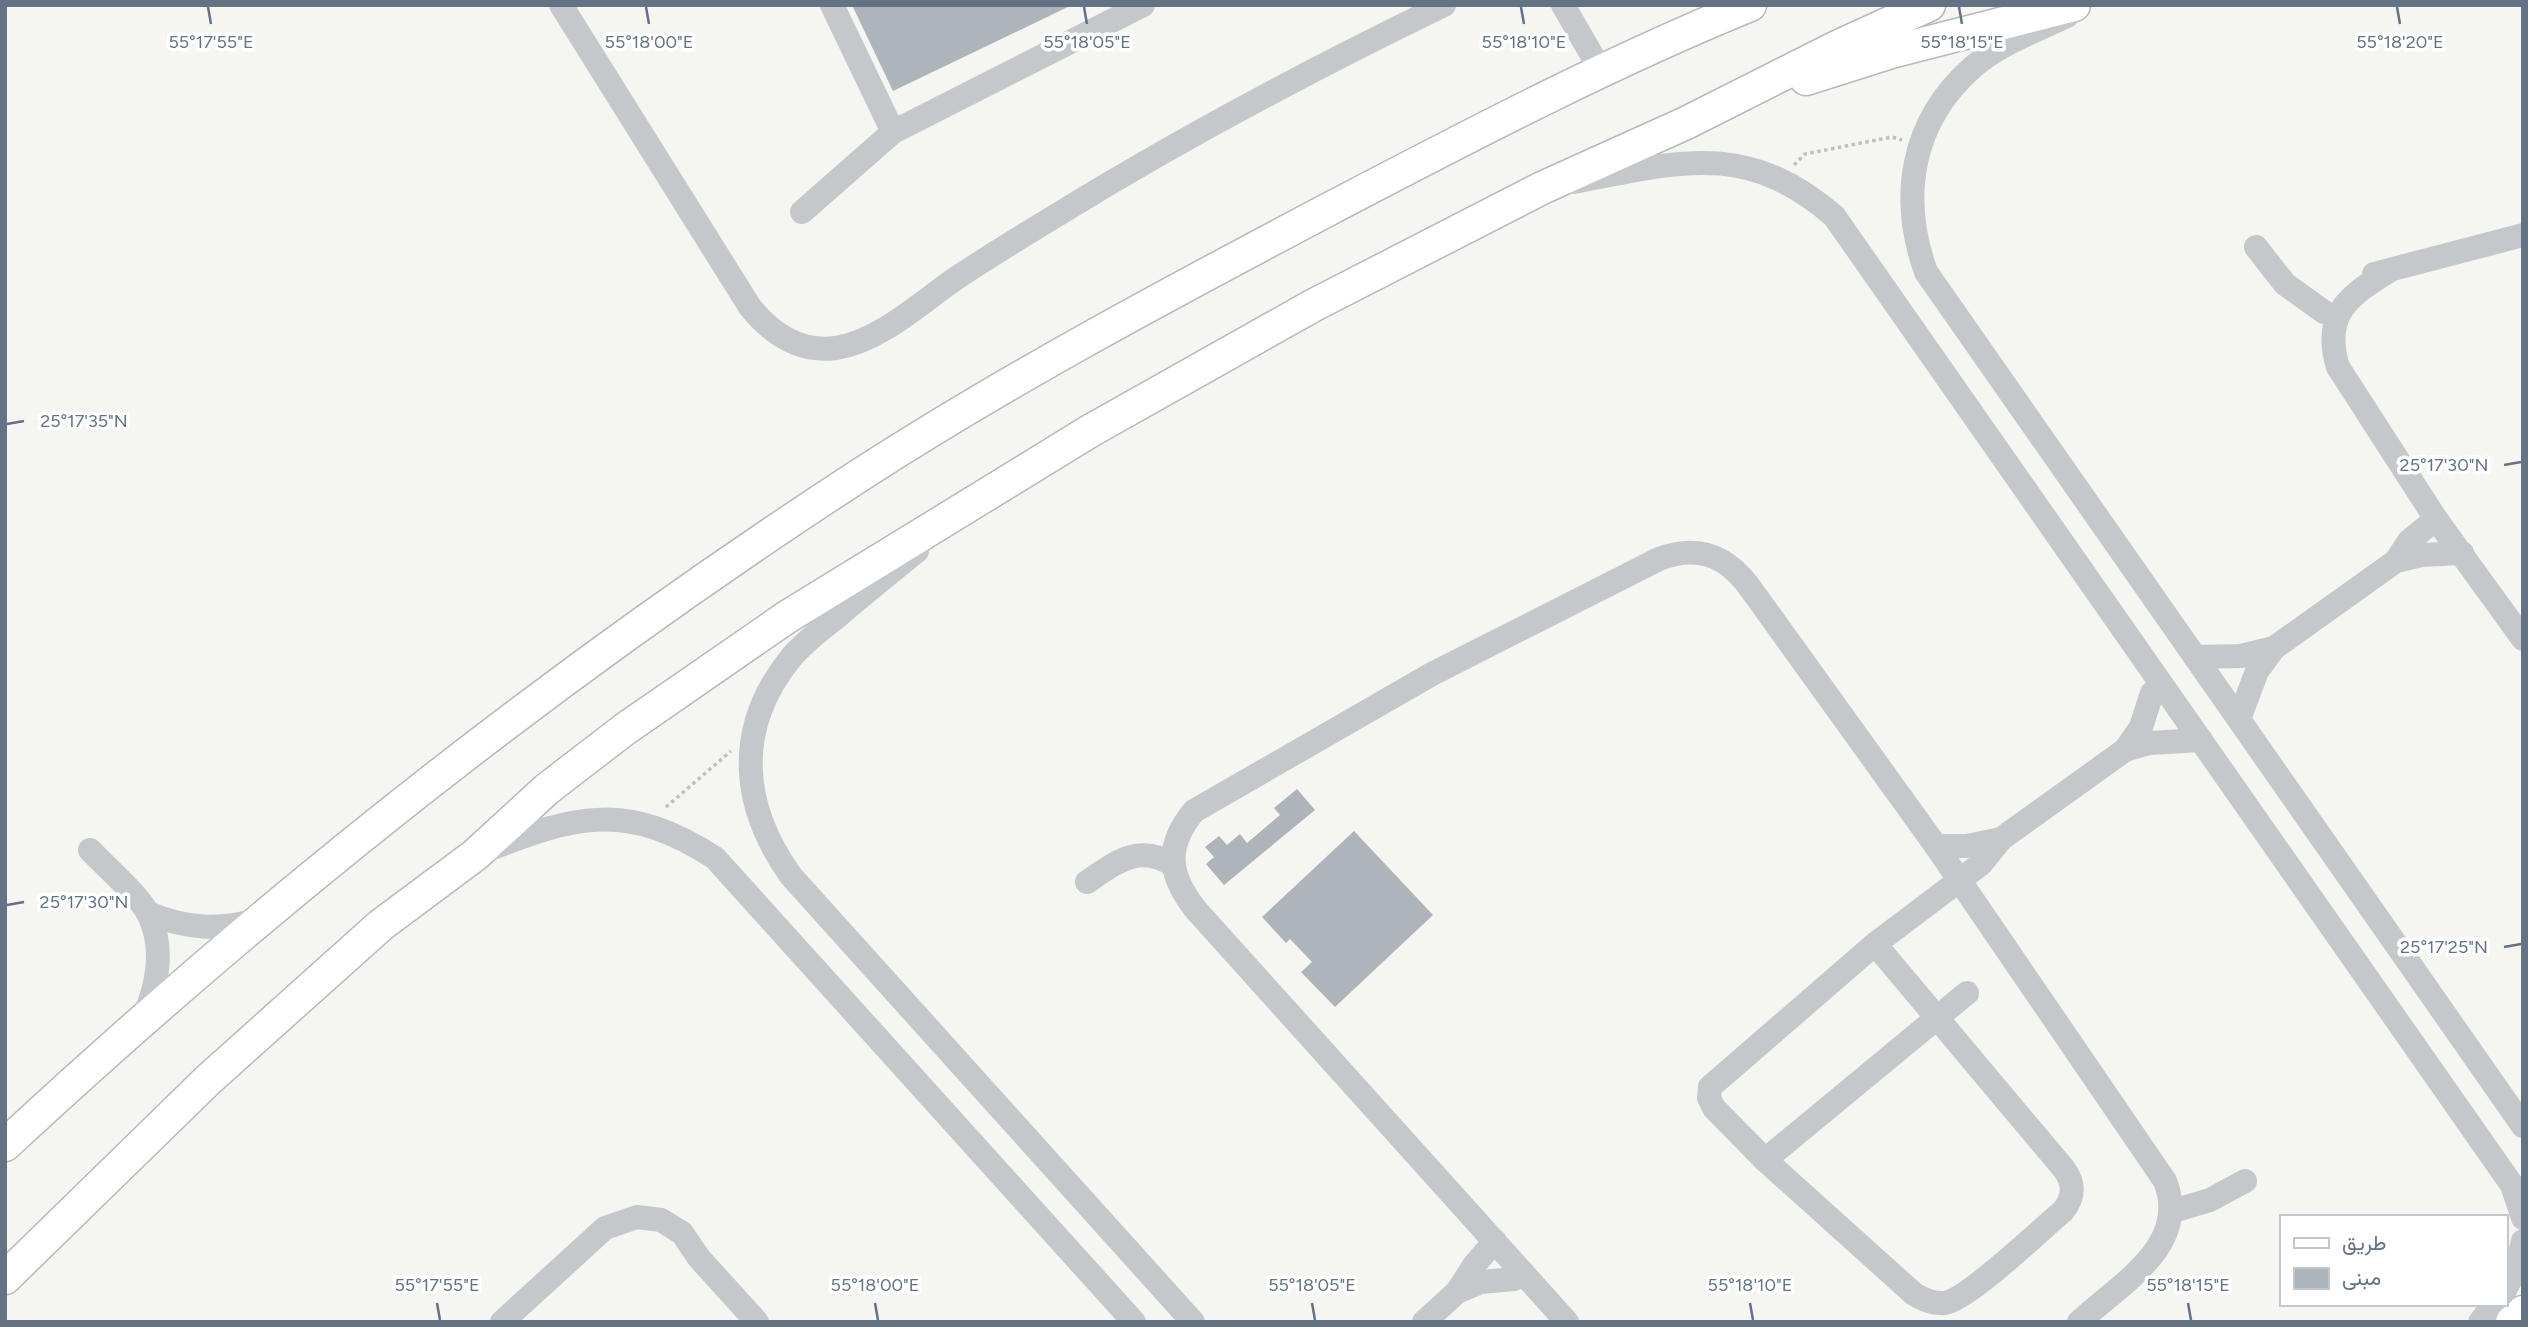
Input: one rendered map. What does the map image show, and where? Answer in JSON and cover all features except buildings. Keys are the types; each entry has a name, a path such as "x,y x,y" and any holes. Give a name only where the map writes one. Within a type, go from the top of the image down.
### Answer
{"main road":[{"path":"5,1145 142,1021 261,919 468,752 728,564 862,475 964,411 1172,292 1600,69 1750,5"},
{"path":"5,1278 198,1089 381,925 475,855 547,789 705,672 787,617 1112,418 1291,317 1542,188 1686,123 1839,46 1929,5"},
{"path":"1686,123 1788,85 1891,52 2074,5"},
{"path":"2512,1322 2523,1312"}],"street":[{"path":"561,5 750,307 765,326 785,340 809,348 834,348 858,343 972,268 1160,154 1262,97 1439,6"},
{"path":"832,5 893,132"},
{"path":"802,212 893,132 1143,5"},
{"path":"1563,5 1600,69"},
{"path":"2089,5 1975,65 1951,89 1932,117 1912,178 1911,210 1915,242 1926,272 2523,1126"},
{"path":"1542,188 1684,162 1717,162 1749,167 1780,178 1809,195 1834,216 2512,1185 2523,1218"},
{"path":"2361,404 2336,381 2325,362 2319,335 2324,312 2336,293 2359,277 2523,235"},
{"path":"2256,247 2285,284 2324,312"},
{"path":"2389,271 2347,301 2334,329 2333,346 2338,367 2436,519 2523,639"},
{"path":"980,498 792,657 771,685 757,718 750,752 751,786 758,818 772,849 792,876 1193,1322"},
{"path":"2239,719 2257,671 2274,648 2396,561 2409,541 2436,519"},
{"path":"1567,1322 1196,910 1177,881 1173,865 1174,845 1181,826 1194,811 1443,669 1594,591 1679,552 1699,551 1719,557 1736,569 1936,846 2157,1168 2171,1196 2173,1211 2170,1229 2162,1245 2079,1322"},
{"path":"2396,561 2421,555 2462,552"},
{"path":"2195,657 2241,656 2274,648"},
{"path":"2125,750 2141,727 2150,697 2161,687"},
{"path":"1875,944 2064,1169 2073,1186 2072,1195 2063,1212 1957,1299 1946,1303 1923,1300 1765,1160 1714,1108 1709,1098 1710,1087 1875,944 1986,859 2001,839 2125,750 2149,743 2201,740"},
{"path":"475,855 568,821 599,818 630,821 659,830 688,841 715,858 1134,1322"},
{"path":"1936,846 1967,846 2001,839"},
{"path":"90,850 148,913 155,934 157,979 142,1021"},
{"path":"1087,882 1133,854 1161,857 1173,865"},
{"path":"148,913 192,927 216,929 261,919"},
{"path":"1765,1160 1967,993"},
{"path":"2173,1211 2210,1200 2245,1181"},
{"path":"502,1322 582,1252 596,1235 615,1222 649,1217 672,1225 682,1233 699,1258 757,1322"},
{"path":"1424,1322 1457,1292 1475,1264 1495,1241"},
{"path":"2507,1286 2517,1267 2523,1241"},
{"path":"1457,1292 1481,1282 1514,1279 1523,1273"},
{"path":"2480,1322 2492,1306"}],"path":[{"path":"1780,178 1805,154 1892,137 1920,148"},
{"path":"659,830 667,806 729,751 750,752"}]}
